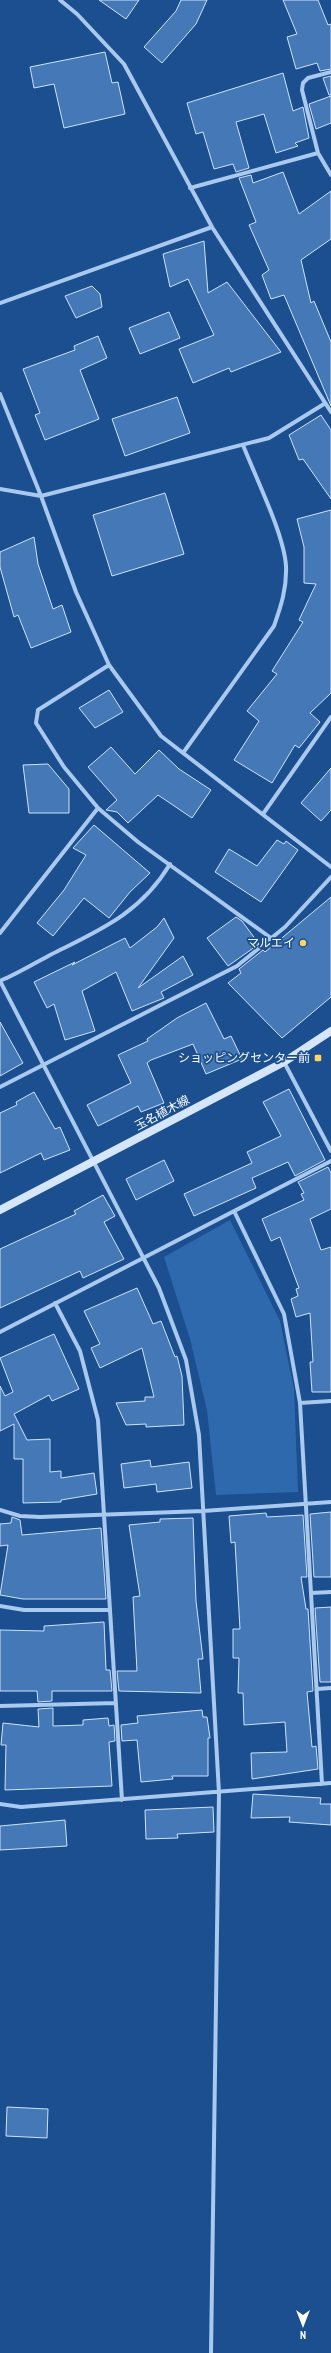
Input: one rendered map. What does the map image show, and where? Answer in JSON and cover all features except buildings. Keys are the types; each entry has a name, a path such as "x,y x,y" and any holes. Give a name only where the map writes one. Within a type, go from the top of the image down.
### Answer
{"main road":[{"name":"玉名植木線","path":"0,1210 284,1062 331,1031"}],"street":[{"path":"60,0 77,14 124,64 212,227 324,404 331,411"},
{"path":"331,72 308,78 303,83 302,90 318,153 331,175"},
{"path":"190,188 318,153"},
{"path":"0,303 212,227"},
{"path":"0,394 41,496 76,592 109,665 161,736 331,867"},
{"path":"0,489 41,496 243,445 269,438 324,404"},
{"path":"183,753 274,626 282,605 286,565 281,542 243,445"},
{"path":"109,665 38,710 36,723 64,767 98,808 138,842 271,938"},
{"path":"263,814 331,717"},
{"path":"0,933 98,808"},
{"path":"170,864 161,879 140,904 107,926 0,981 159,1288 186,1360 199,1435 219,1793 211,2353"},
{"path":"0,1087 237,966 285,927 331,876"},
{"path":"284,1062 331,1151"},
{"path":"0,1332 331,1161"},
{"path":"234,1210 284,1314 300,1403 322,1784"},
{"path":"56,1303 80,1351 98,1420 122,1800"},
{"path":"300,1403 331,1401"},
{"path":"0,1510 20,1516 40,1517 203,1511 331,1502"},
{"path":"311,1593 331,1592"},
{"path":"0,1606 24,1610 110,1610"},
{"path":"317,1689 331,1688"},
{"path":"0,1706 116,1703"},
{"path":"0,1804 21,1807 219,1793 331,1783"}],"shaded area":[{"path":"230,1220 280,1321 294,1389 298,1492 216,1495 207,1410 190,1339 164,1257"}],"place":[{"name":"マルエイ","path":"303,943"},
{"name":"ショッピングセンター前","path":"318,1058"}]}
